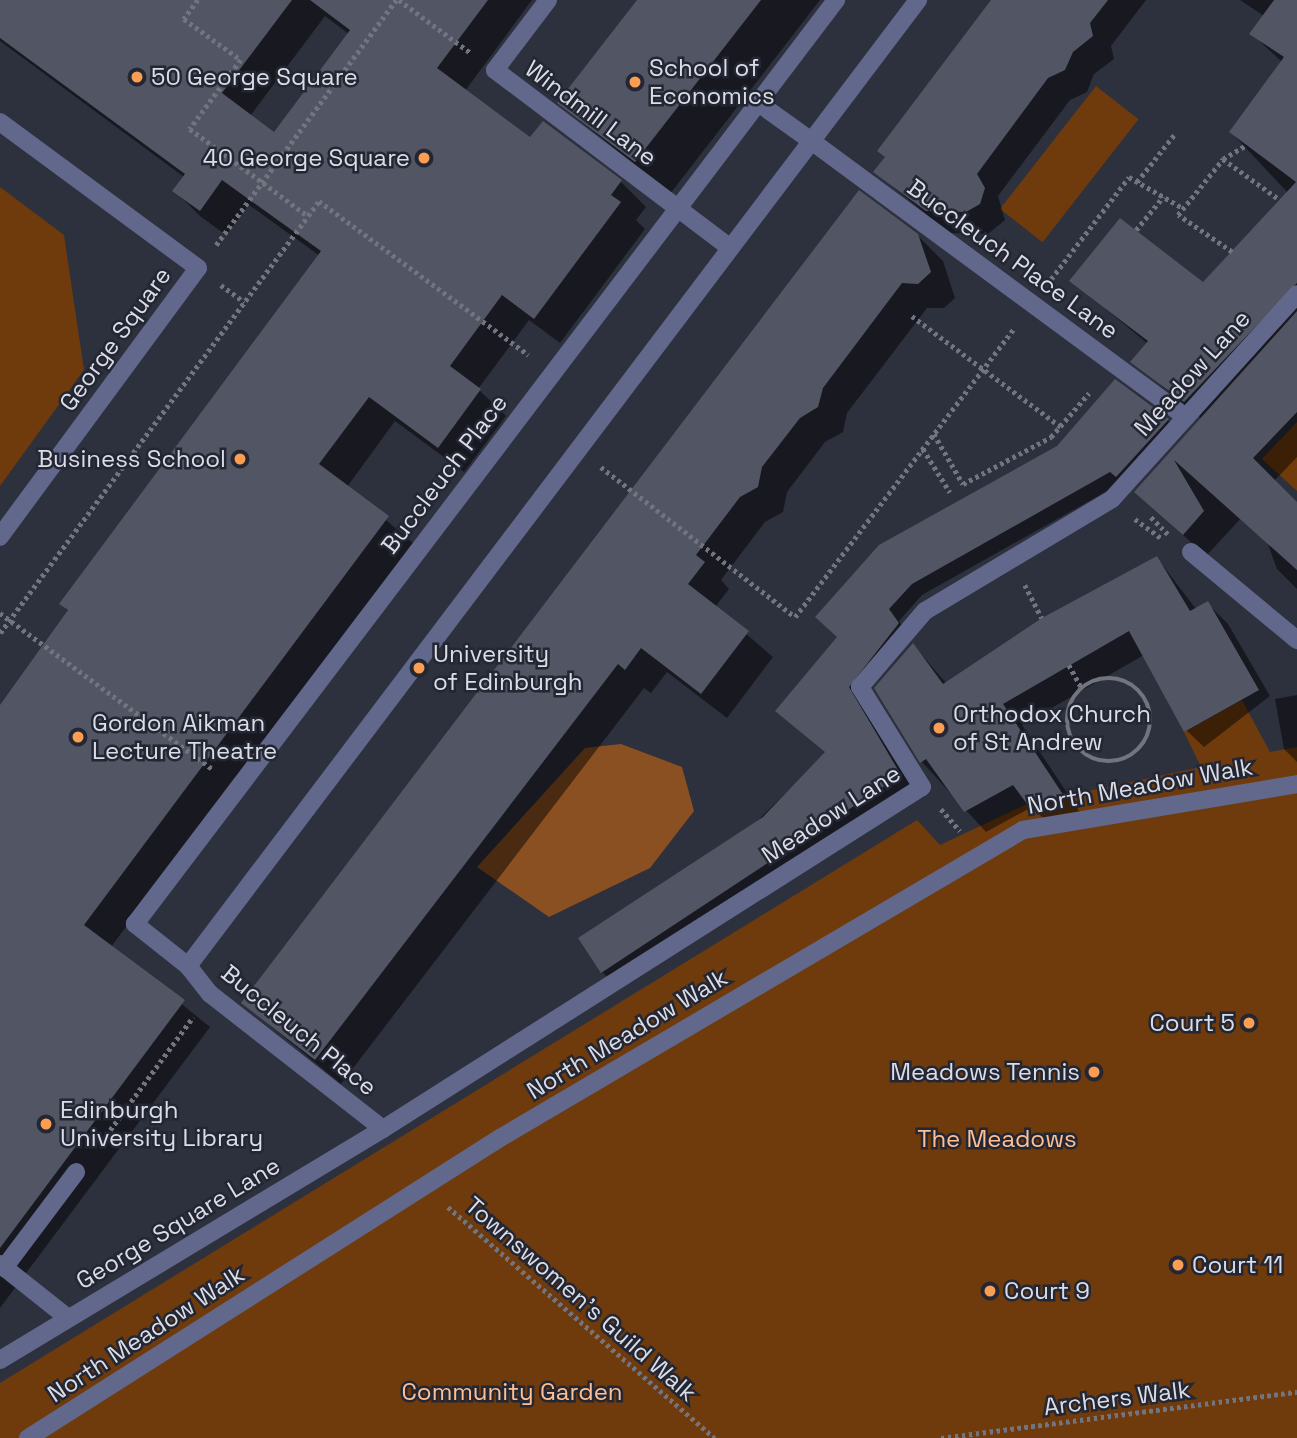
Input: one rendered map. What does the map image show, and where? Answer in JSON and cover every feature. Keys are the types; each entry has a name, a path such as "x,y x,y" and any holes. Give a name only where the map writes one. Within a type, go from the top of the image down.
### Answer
{"street":[{"name":"Windmill Lane","path":"548,0 495,70 729,247"},
{"name":"Buccleuch Place","path":"383,1129 210,994 188,966 135,924 836,0"},
{"name":"Buccleuch Place","path":"188,966 575,448 918,0"},
{"name":"Buccleuch Place Lane","path":"757,102 1186,417"},
{"name":"George Square","path":"0,122 198,268 0,537"},
{"name":"Meadow Lane","path":"383,1129 922,787 860,687 925,611 1112,499 1297,294"},
{"path":"1191,552 1297,640"},
{"name":"North Meadow Walk","path":"28,1438 424,1186 1023,830 1297,784"},
{"name":"George Square Lane","path":"0,1360 383,1129"},
{"path":"68,1318 2,1266 76,1172"}],"path":[{"path":"198,0 184,19 241,60 190,129 308,216"},
{"path":"198,268 397,0 495,70"},
{"path":"1137,183 1174,135"},
{"path":"1232,252 1178,215 1223,159 1246,145"},
{"path":"1223,159 1280,200"},
{"path":"575,448 795,617 1129,177 1183,208"},
{"path":"1136,230 1163,197"},
{"path":"0,633 319,201 515,345"},
{"path":"912,316 1061,427"},
{"path":"934,434 963,484 1061,427 1089,393"},
{"path":"923,449 950,492"},
{"path":"1112,499 1161,541 1168,533 1151,517"},
{"path":"0,613 238,788"},
{"path":"1069,665 1082,688"},
{"path":"1118,679 1142,695 1150,732 1132,755 1095,760 1073,742 1067,713 1082,688 1118,679"},
{"path":"922,787 979,854"},
{"path":"110,1130 190,1020"},
{"name":"Townswomen's Guild Walk","path":"424,1186 715,1438"},
{"name":"Archers Walk","path":"941,1438 1297,1392"}],"green space":[{"path":"1096,86 1139,119 1043,242 1000,209"},
{"path":"0,187 64,235 84,370 0,486"},
{"path":"1297,422 1297,491 1262,459"},
{"name":"The Meadows","path":"1242,700 1270,752 1297,747 1297,1438 0,1438 0,1383 917,820 940,845 1027,804 1201,767 1184,732"}],"shaded area":[{"path":"621,744 682,767 694,811 650,868 549,917 477,867 585,748"}],"building":[{"path":"0,0 292,0 222,93 274,132 350,30 310,0 488,0 437,68 530,137 543,121 622,180 611,195 621,202 534,319 502,295 450,366 481,389 438,448 369,397 319,464 389,516 84,925 185,1000 0,1248 0,705 68,610 59,604 321,251 222,180 200,211 172,191 185,174 0,38"},
{"path":"637,0 761,0 635,162 557,103"},
{"path":"991,0 1108,0 1090,23 1093,36 1073,52 1065,70 1048,78 977,174 985,188 980,204 966,212 926,211 873,172 885,157 877,151"},
{"path":"1274,0 1297,0 1297,283 1184,402 1130,362 1148,341 1069,281 1120,218 1203,282 1296,182 1229,132 1284,57 1249,34"},
{"path":"859,190 918,234 931,272 918,284 902,283 823,388 818,407 800,418 762,467 758,487 740,497 696,555 705,562 688,584 749,631 701,694 641,648 625,670 618,664 315,1060 241,1003"},
{"path":"1297,311 1297,412 1253,458 1297,502 1297,570 1174,460 1204,511 1183,535 1134,492"},
{"path":"1115,379 1169,419 1116,477 1110,472 912,584 889,609 899,623 849,687 901,775 601,973 578,938 763,817 825,752 775,711 837,637 815,617 879,545 1057,446"},
{"path":"1157,556 1190,611 1208,601 1259,690 1184,732 1129,631 1003,704 1064,796 1027,804 1013,785 964,812 926,759 920,763 874,688 913,643 943,684 1042,618"}],"place":[{"name":"50 George Square","path":"137,77"},
{"name":"School of Economics","path":"635,82"},
{"name":"40 George Square","path":"424,158"},
{"name":"Business School","path":"240,459"},
{"name":"University of Edinburgh","path":"419,668"},
{"name":"Orthodox Church of St Andrew","path":"939,728"},
{"name":"Gordon Aikman Lecture Theatre","path":"78,737"},
{"name":"Court 5","path":"1249,1023"},
{"name":"Meadows Tennis","path":"1094,1072"},
{"name":"Edinburgh University Library","path":"46,1124"},
{"name":"Court 11","path":"1178,1265"},
{"name":"Court 9","path":"990,1291"}],"park label":[{"name":"Community Garden","path":"512,1392"}]}
